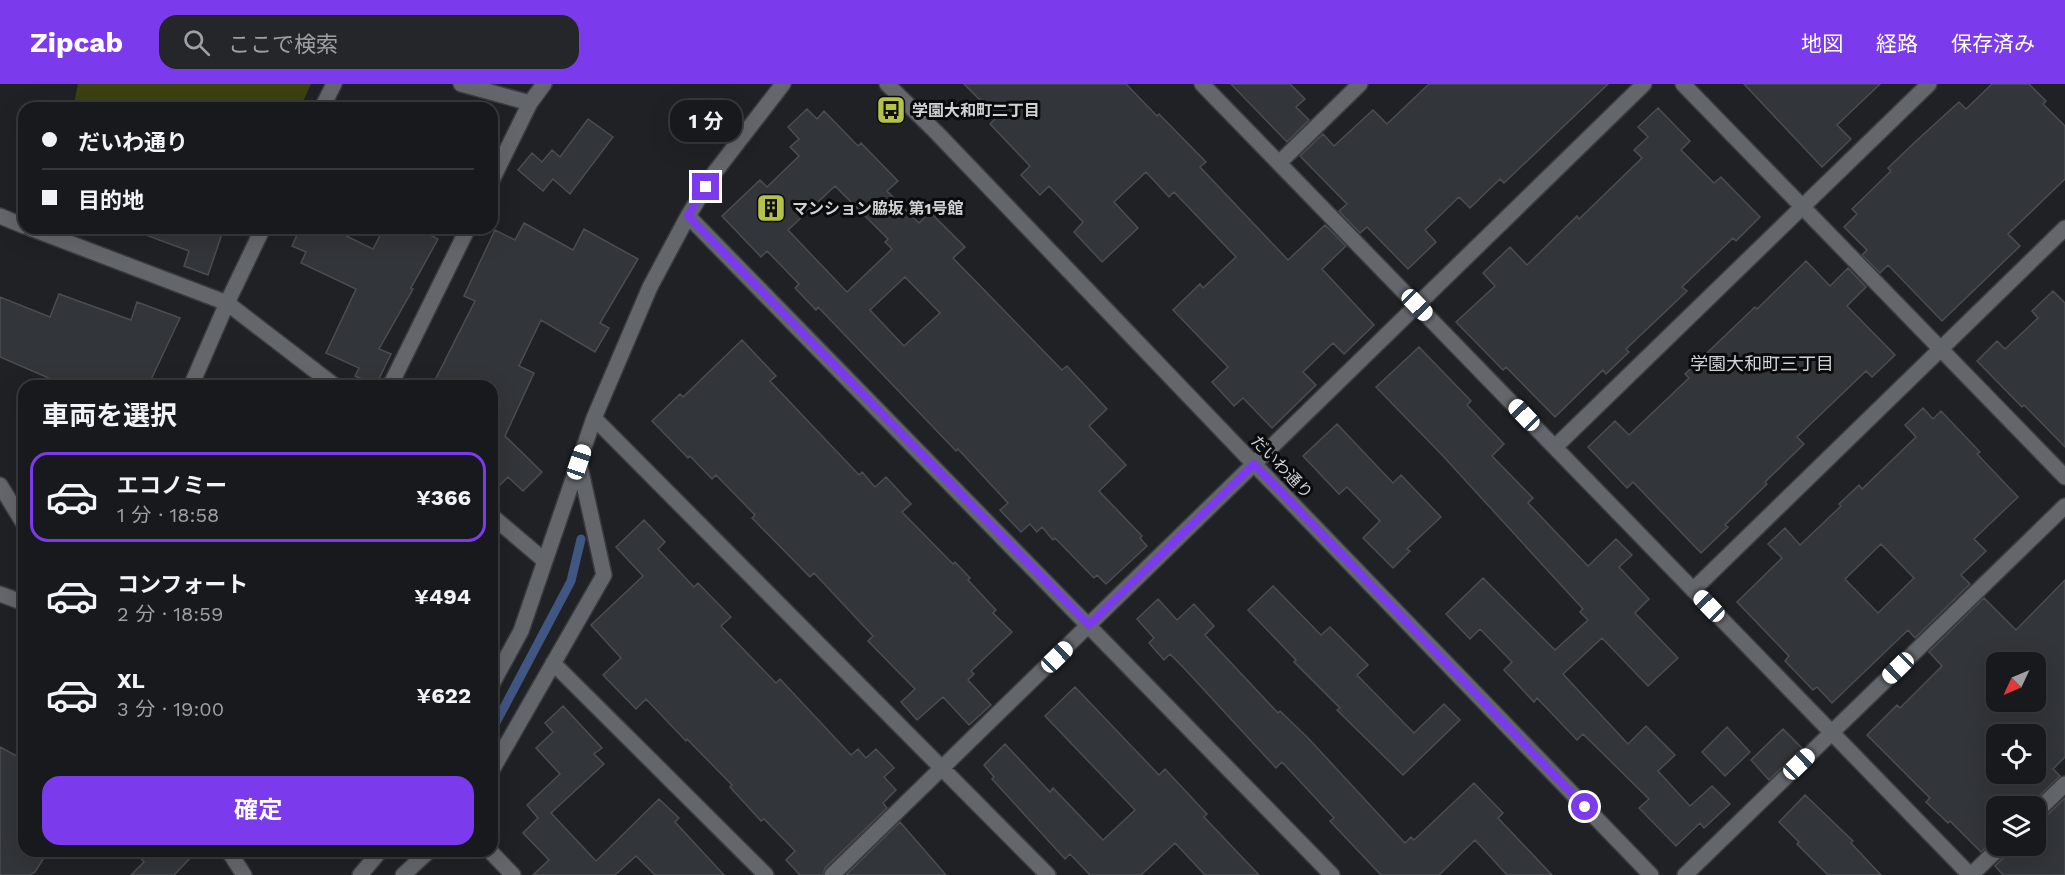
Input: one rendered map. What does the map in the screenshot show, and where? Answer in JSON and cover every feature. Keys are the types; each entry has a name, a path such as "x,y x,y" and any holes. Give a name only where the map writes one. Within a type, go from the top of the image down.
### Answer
{"street":[{"path":"325,102 334,84"},
{"path":"461,84 530,103"},
{"path":"498,168 530,103 544,84"},
{"path":"498,673 521,631 594,418 650,287 688,216 715,172 783,84"},
{"name":"だいわ通り","path":"887,84 936,132 1651,875"},
{"path":"1202,84 1971,875 1991,856"},
{"path":"1279,163 1360,84"},
{"path":"832,875 1644,84"},
{"path":"1683,84 2065,477"},
{"path":"1555,447 1929,84"},
{"path":"0,216 18,224"},
{"path":"688,216 1332,875"},
{"path":"1693,590 2065,228"},
{"path":"46,234 227,303 327,380"},
{"path":"194,380 260,234"},
{"path":"393,380 465,234"},
{"path":"594,418 1048,875"},
{"path":"498,759 604,575 579,462"},
{"path":"0,485 18,514"},
{"path":"1685,875 2065,506"},
{"path":"498,521 545,561"},
{"path":"0,594 18,601"},
{"path":"553,663 766,875"},
{"path":"2046,802 2065,784"},
{"path":"232,857 244,875"},
{"path":"362,875 376,857"},
{"path":"403,875 422,857"},
{"path":"496,857 513,875"}],"green space":[{"path":"78,84 311,84 303,102 74,102"}],"building":[{"path":"964,84 1126,84 1206,162 1200,167 1288,260 1325,225 1346,246 1322,269 1374,325 1344,354 1333,343 1303,372 1316,385 1272,428 1243,398 1234,406 1212,382 1228,367 1173,310 1200,284 1203,288 1236,257 1174,192 1169,197 1146,172 1114,202 1138,228 1102,262 1074,232 1083,222 1049,186 1040,195 1021,175 1030,166 990,124 997,117"},
{"path":"1231,84 1290,84 1305,99 1296,107 1309,120 1287,142"},
{"path":"1429,84 1608,84 1504,183 1500,179 1470,208 1459,197 1425,230 1436,242 1408,269 1367,227 1360,233 1339,211 1347,204 1300,156 1323,134 1334,146 1373,110 1387,124"},
{"path":"1744,84 1880,84 1837,125 1851,139 1822,167"},
{"path":"1992,84 2029,84 2046,101 2043,104 2065,126 2065,179 2008,234 2020,246 1942,321 1888,265 1880,273 1862,255 1867,250 1844,227 1857,214 1852,209 1891,171 1888,168 1959,102 1966,109"},
{"path":"1658,108 1690,141 1681,150 1714,183 1721,177 1760,217 1736,241 1733,238 1682,287 1687,291 1626,349 1629,352 1606,374 1603,370 1555,417 1506,367 1503,370 1456,322 1495,286 1483,273 1510,247 1527,265 1577,216 1579,219 1642,158 1634,150 1648,137 1638,127"},
{"path":"807,109 817,119 824,111 858,146 861,143 898,181 887,191 919,223 930,212 965,247 953,258 1062,370 1067,366 1107,409 1089,426 1126,465 1099,491 1142,536 1140,538 1147,546 1106,584 1097,575 1094,578 1042,527 1037,532 1030,524 1021,532 1000,510 1008,503 958,449 956,451 818,307 816,310 795,288 799,284 767,251 761,257 722,216 760,180 767,187 799,156 790,147 799,139 788,127","holes":["835,186 888,239 885,242 892,249 847,292 788,230","905,277 940,313 904,346 870,310"]},
{"path":"588,119 613,137 570,194 553,179 543,191 518,170 532,153 542,162 552,150 560,157"},
{"path":"524,223 573,250 584,229 638,259 600,323 609,328 595,352 541,320 519,366 534,373 505,436 542,472 523,491 508,477 498,487 498,380 435,380 475,301 464,296 493,234 498,234 498,232 515,240"},
{"path":"143,234 222,234 208,275 184,266 189,251"},
{"path":"297,234 342,234 373,249 381,234 428,234 438,239 379,349 391,354 378,380 364,380 355,376 359,368 326,353 356,289 301,263 306,252 292,246"},
{"path":"1806,261 1830,286 1848,268 1866,287 1847,306 1895,355 1872,377 1866,371 1797,437 1804,444 1765,482 1767,484 1725,525 1728,527 1701,553 1633,482 1627,488 1588,447 1615,421 1629,435 1689,378 1685,374"},
{"path":"2053,291 2065,303 2065,447 1977,361 1997,341 2005,349 2038,318 2032,311"},
{"path":"59,294 131,320 137,302 180,318 151,380 53,380 0,357 0,297 50,317"},
{"path":"742,340 776,376 770,381 859,475 862,472 875,487 886,477 911,504 902,512 970,578 968,580 996,610 993,613 1012,632 971,671 974,674 968,680 991,705 969,725 943,697 917,720 901,702 915,689 868,641 873,636 814,573 810,577 752,518 755,515 716,475 712,479 652,421 680,394 683,397"},
{"path":"1419,347 1471,401 1467,405 1504,444 1492,456 1533,498 1528,503 1588,566 1616,539 1632,555 1619,567 1649,599 1635,613 1678,658 1648,686 1602,638 1563,674 1628,744 1646,726 1675,755 1658,771 1690,806 1712,786 1730,804 1704,828 1700,823 1676,846 1639,808 1649,799 1583,734 1577,740 1537,698 1534,702 1504,670 1512,662 1480,629 1470,639 1446,614 1483,578 1555,650 1588,620 1580,612 1583,609 1443,456 1376,387"},
{"path":"1923,408 1933,419 1941,411 1980,452 1977,454 2018,497 1974,539 1986,551 1961,575 1970,584 1915,638 1908,630 1832,703 1817,687 1813,690 1785,661 1789,656 1737,602 1782,558 1768,544 1785,528 1800,545 1841,506 1839,504 1859,485 1862,489 1916,437 1905,425","holes":["1881,544 1914,578 1878,613 1845,579"]},
{"path":"1337,424 1393,483 1401,475 1441,517 1407,549 1410,551 1393,568 1363,538 1380,521 1347,487 1339,494 1303,456"},
{"path":"644,520 665,542 658,549 694,587 698,583 731,617 721,626 776,683 780,679 851,755 858,749 866,758 876,749 894,768 884,777 896,790 883,803 887,808 825,868 823,875 800,875 786,860 795,851 764,819 761,821 730,787 732,785 687,739 686,741 646,699 636,709 603,675 621,658 591,625 643,576 616,547"},
{"path":"2065,580 2065,757 2053,769 2060,776 2039,796 1986,796 1986,847 1981,852 1950,821 1948,823 1926,802 1930,798 1867,735 1897,705 1900,708 1942,666 1929,652 1984,598 2016,630"},
{"path":"1273,586 1321,635 1330,627 1368,665 1357,675 1414,733 1444,704 1460,720 1403,775 1337,710 1340,708 1294,662 1296,660 1248,610"},
{"path":"1158,599 1177,620 1194,604 1214,626 1205,635 1278,713 1280,711 1309,739 1405,843 1411,837 1414,840 1474,783 1503,813 1498,818 1552,875 1507,875 1475,840 1439,875 1381,875 1330,821 1334,818 1282,762 1276,768 1170,654 1164,660 1149,643 1154,638 1137,619"},
{"path":"1075,687 1159,775 1165,769 1207,814 1204,817 1259,875 1205,875 1175,843 1141,875 1090,875 1070,854 1065,859 992,779 994,777 984,765 1005,744 1050,792 1053,788 1103,840 1135,810 1045,716"},
{"path":"563,706 602,748 594,754 604,764 551,813 596,861 659,799 679,818 675,822 724,875 655,875 636,856 615,875 533,875 549,860 523,833 538,818 527,805 560,774 536,748 553,732 545,723"},
{"path":"1727,727 1750,752 1725,776 1702,752"},
{"path":"1783,729 1802,748 1769,780 1751,760"},
{"path":"0,747 18,757 18,857 45,857 35,872 30,875 0,875"},
{"path":"1805,795 1853,841 1851,843 1881,875 1828,875 1797,844 1799,842 1779,822"},
{"path":"2065,798 2065,875 2003,875 1995,866 2005,856 2046,856 2046,816"},
{"path":"900,822 946,875 846,875"},
{"path":"139,857 191,857 174,875 131,875 144,862"}],"waterway":[{"path":"498,719 571,581 581,539"}],"place":[{"name":"学園大和町二丁目","path":"891,110"},
{"name":"マンション脇坂 第1号館","path":"771,208"}],"district":[{"name":"学園大和町三丁目","path":"1762,363"}],"route":[{"path":"706,187 688,216 1089,625 1254,464 1585,807"}]}
